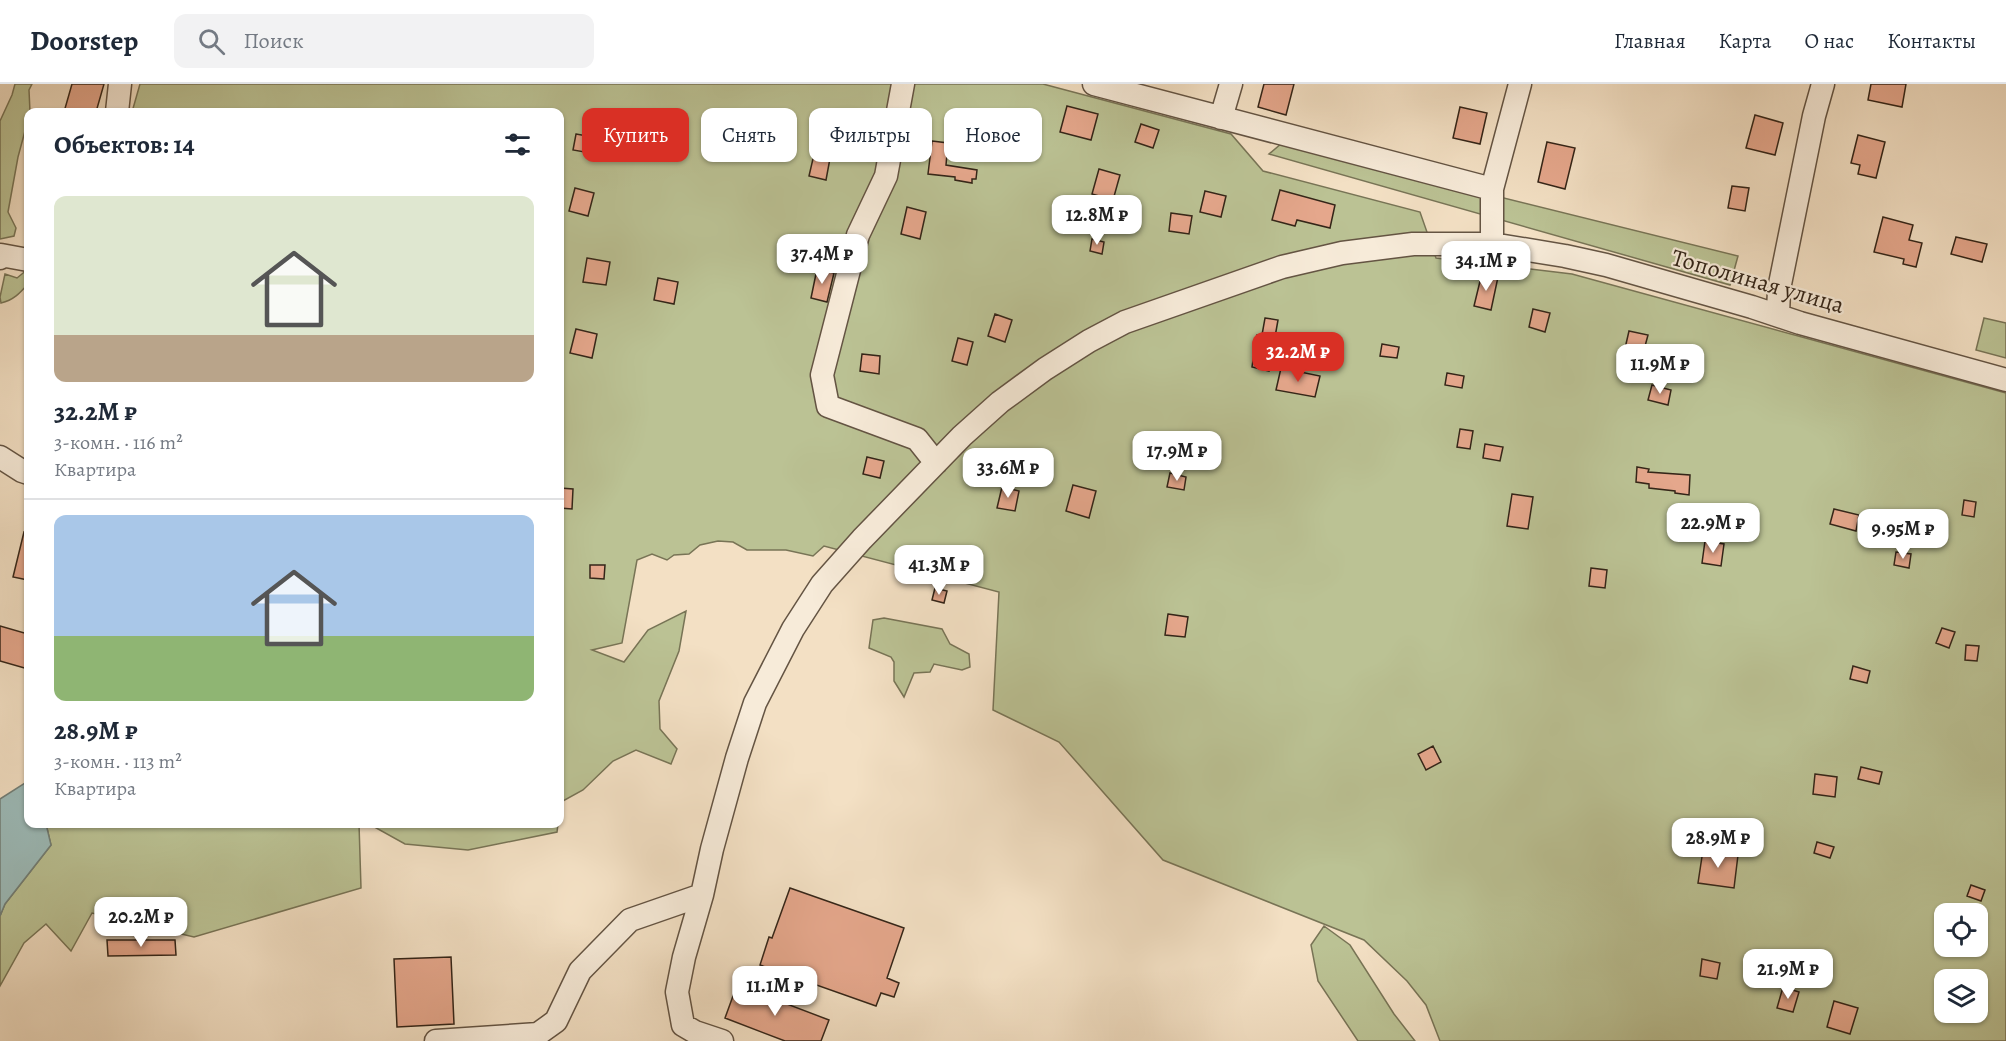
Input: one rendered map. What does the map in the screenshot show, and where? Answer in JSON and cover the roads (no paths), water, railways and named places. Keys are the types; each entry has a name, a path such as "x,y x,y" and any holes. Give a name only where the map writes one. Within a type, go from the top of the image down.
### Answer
{"street":[{"path":"117,108 120,84"},
{"path":"903,84 885,176 858,235 822,375 828,406 917,439 936,463"},
{"path":"1094,84 1492,189"},
{"path":"1221,118 1231,84"},
{"path":"1492,244 1492,189 1520,84"},
{"path":"1778,315 1779,289 1814,116 1823,84"},
{"name":"Тополиная улица","path":"681,1033 677,992 684,957 737,758 755,704 793,629 822,584 862,538 1000,402 1045,369 1089,341 1125,322 1282,267 1342,253 1413,244 1492,244 1606,265 2006,380"},
{"path":"0,258 1,255 24,259"},
{"path":"0,457 24,472"},
{"path":"436,1041 538,1034 556,1021 580,971 630,920 702,895"},
{"path":"681,1033 695,1032 722,1041"}],"water":[{"path":"24,784 24,828 47,828 51,845 5,904 0,916 0,799"}]}
